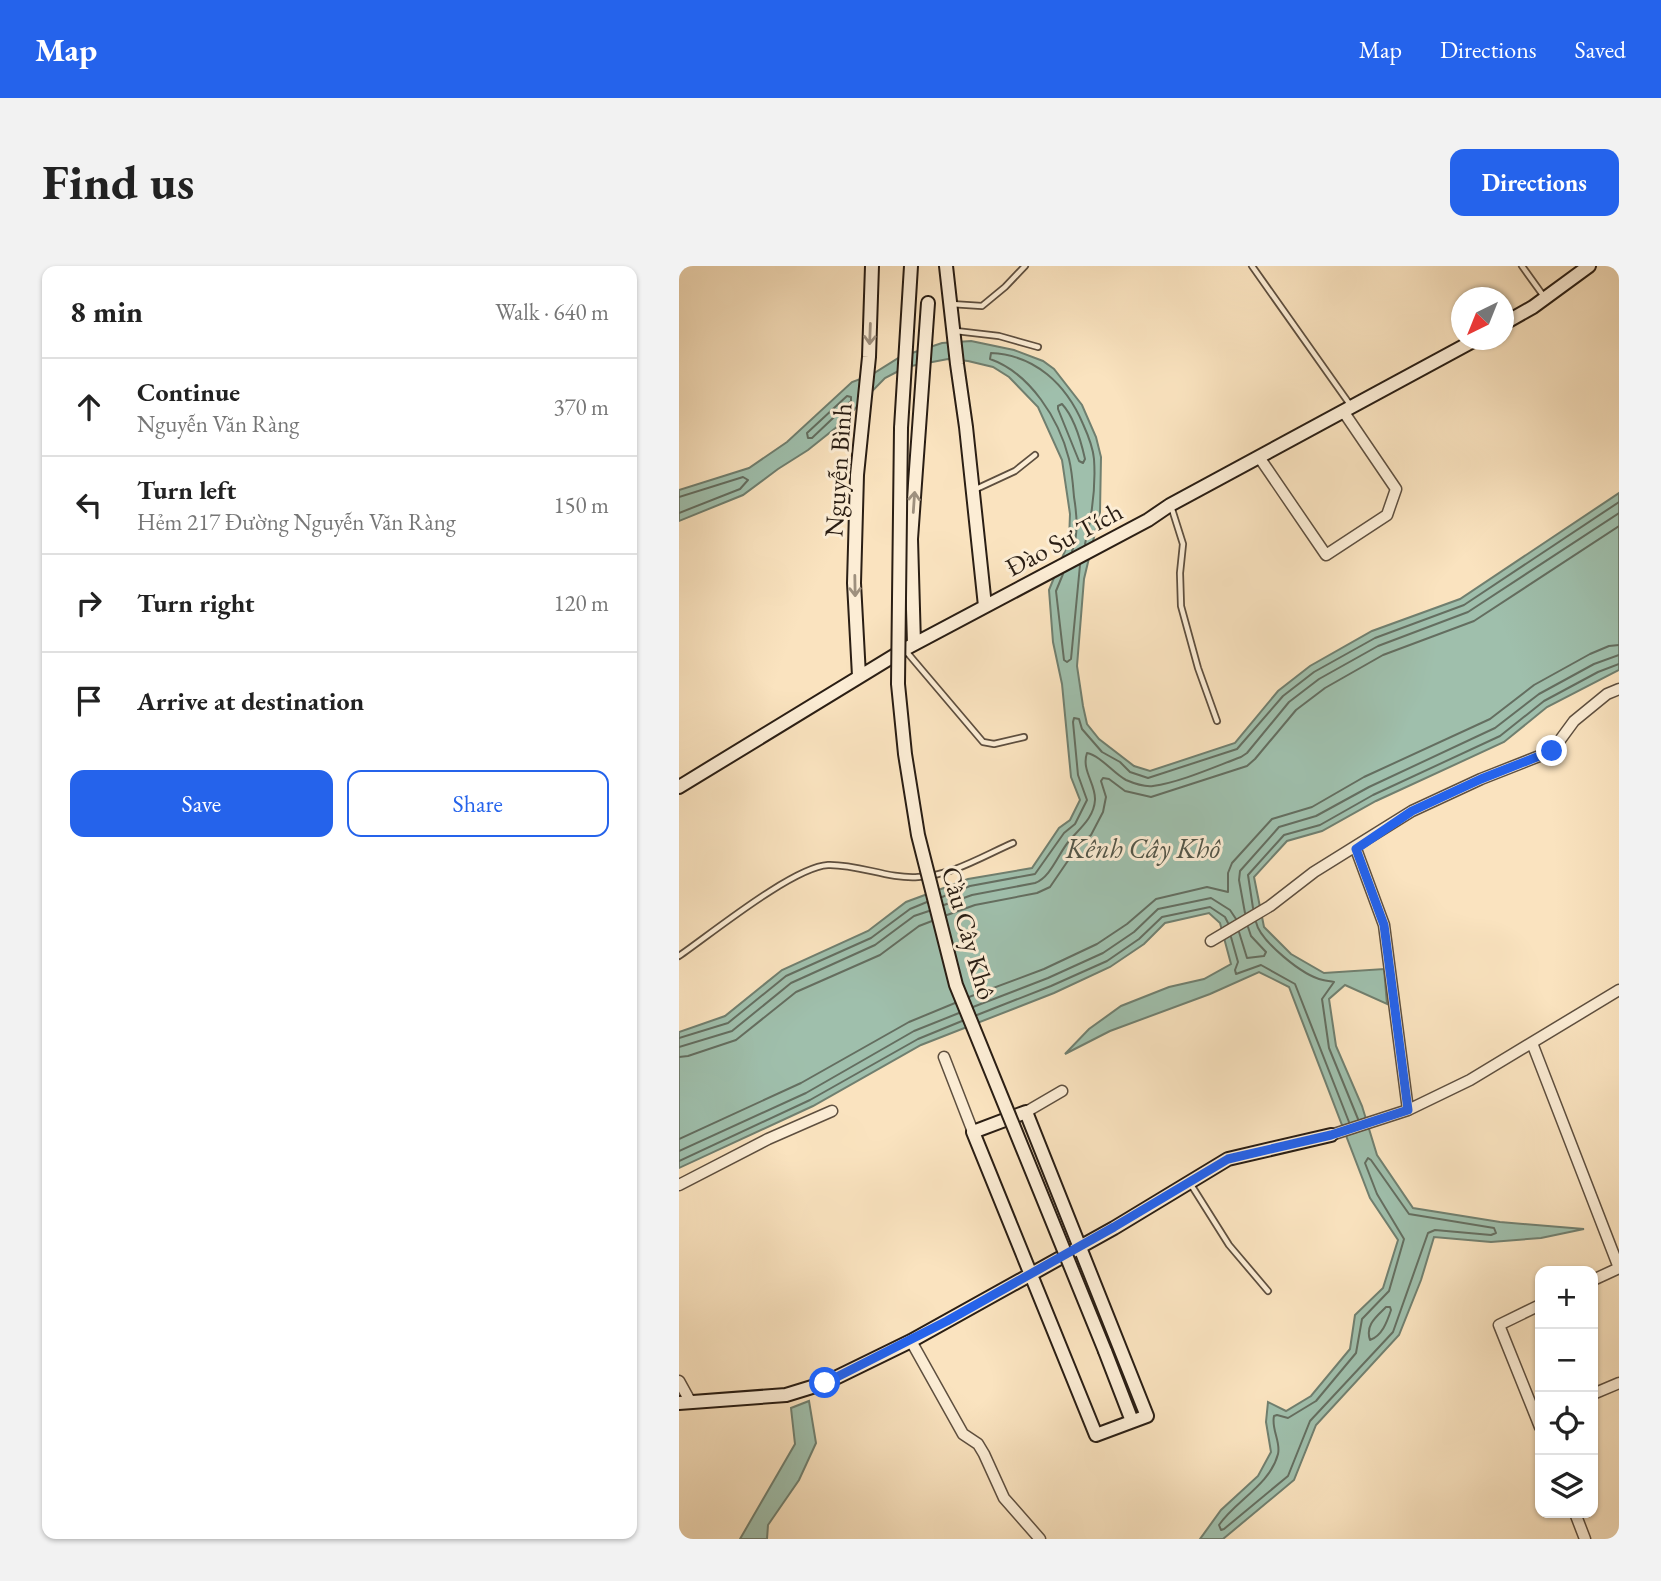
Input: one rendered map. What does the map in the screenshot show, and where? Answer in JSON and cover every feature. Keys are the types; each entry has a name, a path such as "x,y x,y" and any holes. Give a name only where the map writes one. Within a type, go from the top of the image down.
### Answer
{"main road":[{"name":"Nguyễn Bình","path":"859,676 854,583 857,475 869,357 872,266"},
{"name":"Cầu Cây Khô","path":"911,266 901,428 898,684 905,754 918,835 956,985 1132,1422"},
{"path":"946,266 967,427 985,606"},
{"path":"1514,317 1545,299 1589,266"},
{"path":"909,302 950,304"},
{"path":"909,647 911,539 928,303"},
{"name":"Đào Sư Tích","path":"679,787 909,647 1148,520 1170,505 1457,350"},
{"path":"1027,1112 1147,1416 1096,1436 973,1132 1027,1112"},
{"path":"684,1402 786,1395 825,1383 911,1340 1079,1247 1228,1159 1331,1135"}],"street":[{"path":"1259,457 1326,555 1387,515 1396,489 1348,409"},
{"path":"1211,941 1270,906 1314,872 1356,849 1412,811 1481,779 1552,751 1574,721 1607,694 1619,689"},
{"path":"1356,849 1384,925 1408,1110"},
{"path":"1331,1135 1408,1110 1470,1080 1619,990"},
{"path":"1532,1043 1619,1268 1598,1278"},
{"path":"944,1057 973,1132"},
{"path":"1027,1112 1062,1091"},
{"path":"679,1185 768,1139 832,1111"},
{"path":"1535,1307 1499,1325 1535,1410"},
{"path":"911,1340 963,1434 978,1444 1005,1498 1040,1539"},
{"path":"679,1381 684,1402"},
{"path":"1598,1392 1619,1383"},
{"path":"1576,1518 1585,1539"}],"lane":[{"path":"950,304 982,306 1025,266"},
{"path":"1252,266 1348,409"},
{"path":"1522,266 1545,299"},
{"path":"955,334 999,336 1038,347"},
{"path":"973,490 1015,471 1035,455"},
{"path":"1170,505 1183,544 1181,606 1198,668 1217,721"},
{"path":"909,647 983,742 988,744 1024,737"},
{"path":"679,956 801,873 827,865 917,877 947,872 1013,844"},
{"path":"1190,1182 1229,1245 1268,1291"}],"water":[{"name":"Kênh Cây Khô","path":"971,341 1014,350 1043,361 1054,369 1082,405 1096,437 1101,457 1100,512 1084,579 1077,666 1083,706 1087,724 1099,739 1134,766 1150,771 1235,743 1278,691 1310,666 1372,631 1460,599 1619,493 1619,670 1547,707 1504,742 1376,801 1322,831 1287,841 1254,877 1264,927 1291,954 1324,973 1384,969 1387,1004 1345,985 1329,999 1336,1046 1362,1106 1377,1155 1413,1208 1500,1222 1584,1229 1541,1238 1491,1242 1434,1237 1421,1280 1399,1335 1316,1425 1294,1480 1223,1539 1200,1539 1221,1510 1258,1476 1271,1452 1266,1422 1268,1402 1286,1411 1311,1396 1350,1349 1355,1315 1383,1288 1398,1240 1370,1198 1289,987 1259,972 1210,994 1110,1031 1065,1054 1089,1029 1121,1006 1169,987 1204,979 1231,964 1220,923 1209,913 1165,923 1144,944 1110,967 1054,993 921,1045 813,1106 679,1168 679,1032 725,1016 782,970 868,931 906,902 968,879 1032,868 1059,828 1070,820 1080,800 1071,777 1062,684 1053,642 1049,590 1069,541 1070,514 1062,460 1038,407 1009,377 993,367 948,359 906,367 885,378 838,426 808,450 743,495 679,521 679,490 749,468 787,442 852,382 871,375 900,357 942,343"},
{"path":"809,1401 816,1443 799,1480 768,1525 767,1539 740,1539 795,1444 791,1408"}],"route":[{"path":"825,1383 947,1321 1228,1159 1331,1135 1408,1110 1384,925 1356,849 1412,811 1481,779 1552,751"}]}
